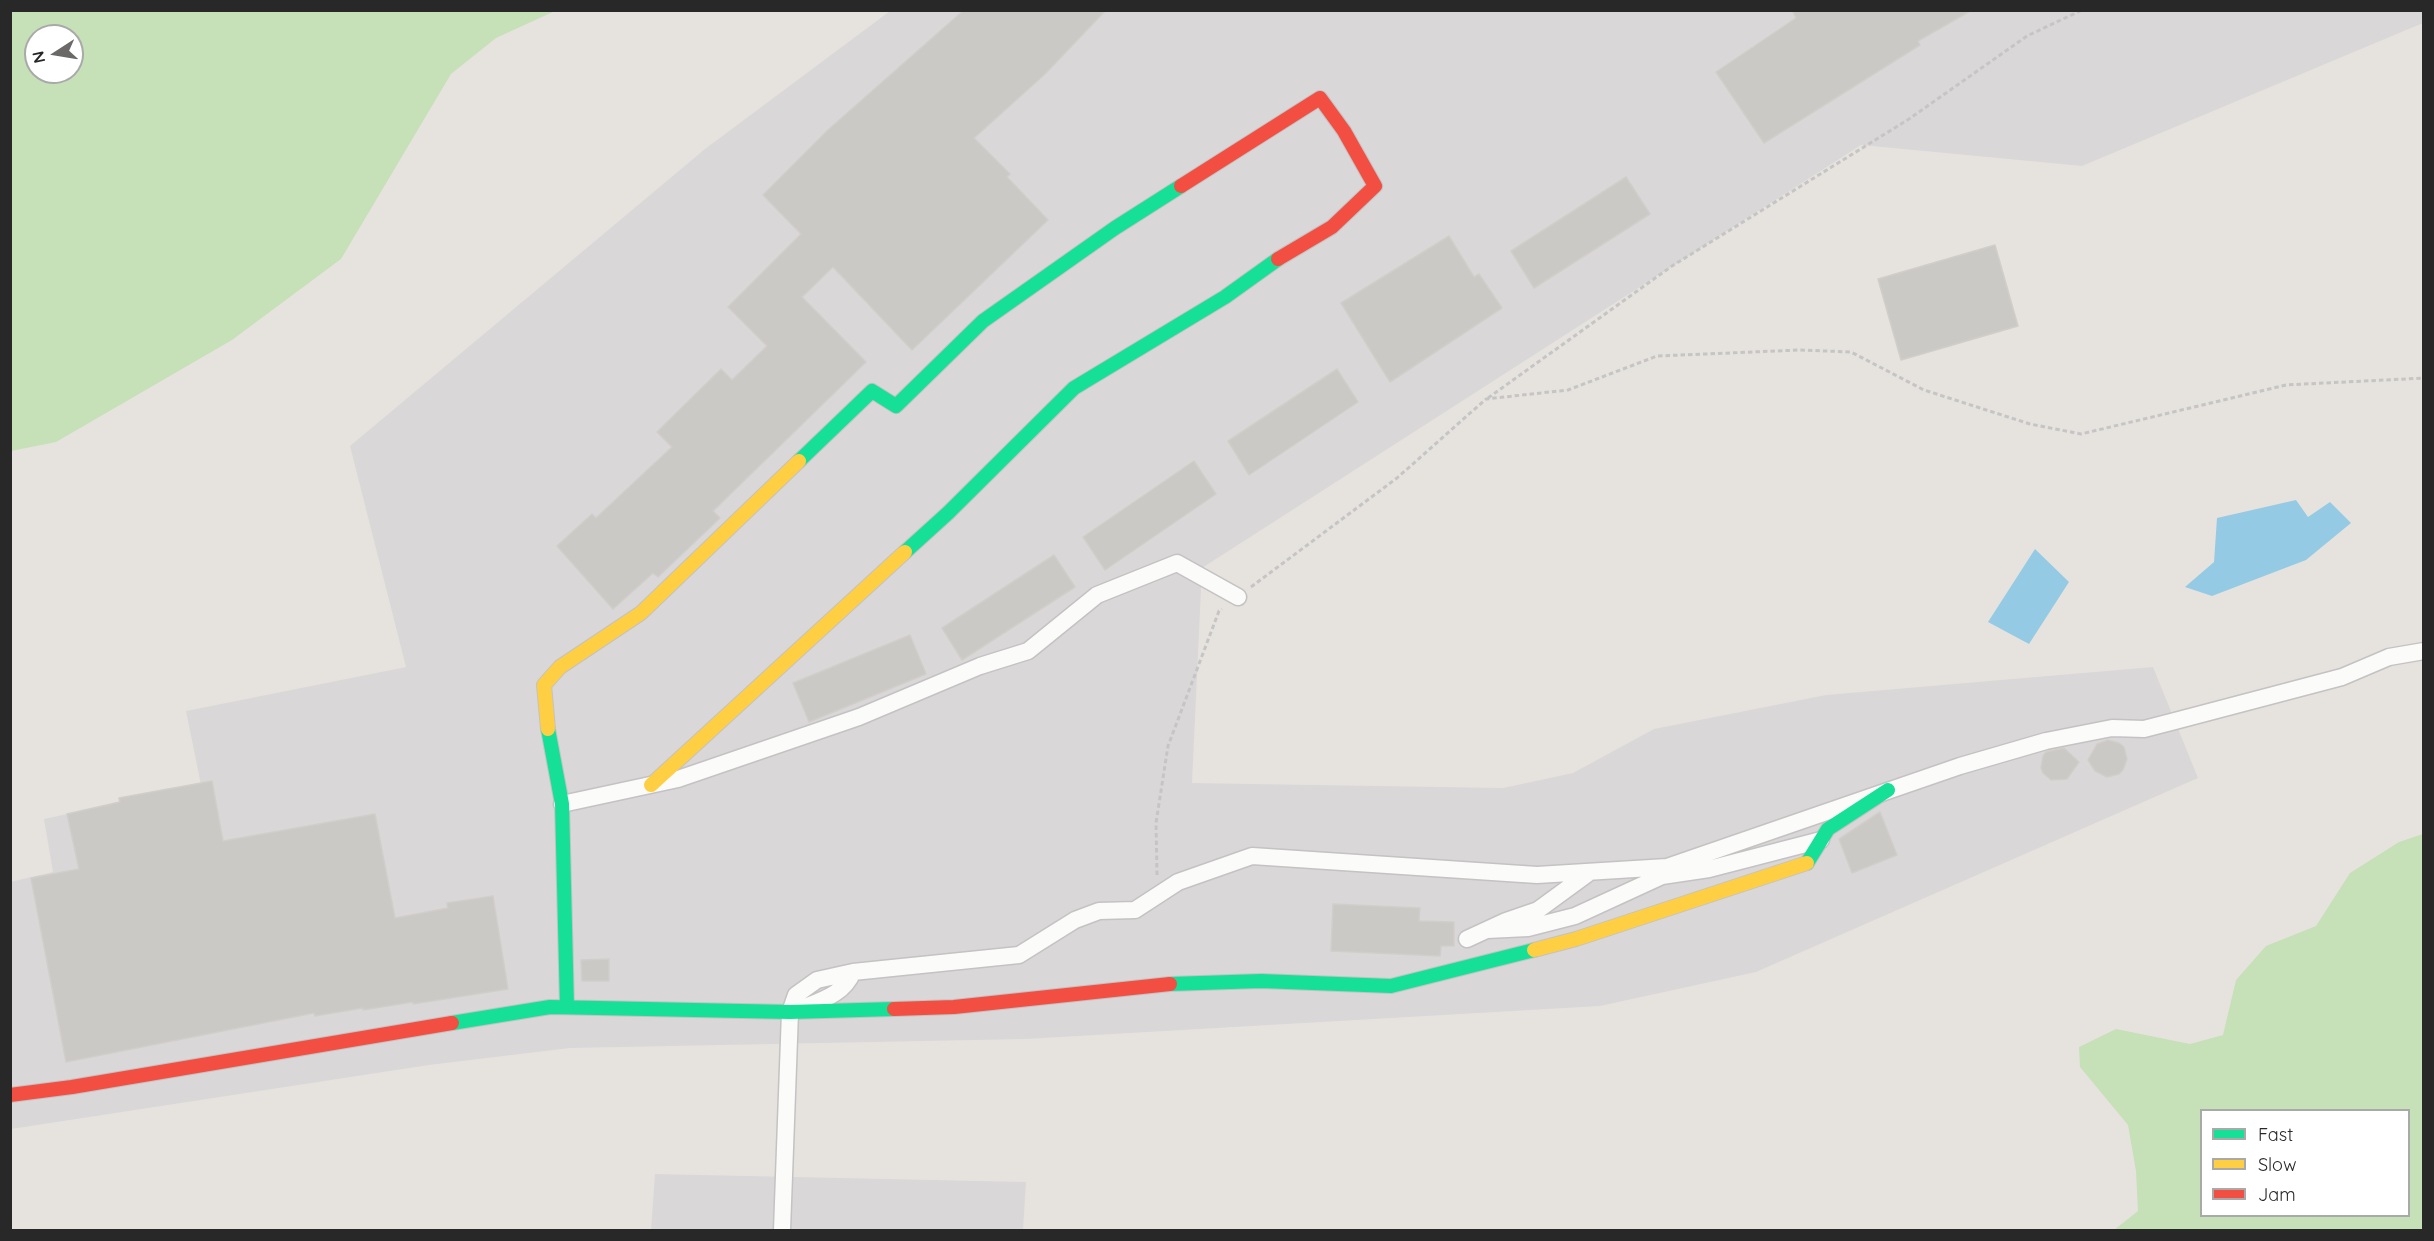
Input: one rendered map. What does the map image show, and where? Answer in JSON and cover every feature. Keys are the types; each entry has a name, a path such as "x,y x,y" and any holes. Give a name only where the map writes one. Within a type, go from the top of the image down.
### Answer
{"street":[{"path":"567,1007 562,804 545,710 544,685 560,667 641,613 872,391 896,406 984,321 1116,228 1320,98 1344,131 1375,186 1332,227 1269,264 1225,297 1074,388 948,513 651,785"},
{"path":"562,804 678,779 859,717 980,666 1028,651 1096,595 1177,563 1238,597"},
{"path":"782,1230 790,1012 796,995 817,980 853,972 1019,955 1075,920 1099,911 1135,910 1178,882 1252,856 1537,876 1667,867 1888,790 2046,741 2112,728 2144,729 2342,677 2389,657 2424,651"},
{"path":"10,1095 72,1087 550,1007 790,1012 954,1007 1162,984 1261,981 1391,986 1576,939 1806,864 1828,830 1888,790"},
{"path":"1487,930 1528,928 1575,916 1662,876 1709,869 1821,840"},
{"path":"1467,939 1538,910 1590,872"}],"path":[{"path":"1158,895 1156,823 1168,746 1219,611 1397,478 1486,399 1672,267 1909,119 2027,36 2082,10"},
{"path":"1486,399 1568,390 1657,356 1800,350 1851,352 1924,390 2030,424 2081,434 2286,385 2424,378"}],"shaded area":[{"path":"890,11 2423,11 2423,23 2082,166 1861,145 1202,568 1192,783 1503,788 1573,773 1654,729 1826,695 2153,667 2198,778 1756,972 1600,1006 1026,1039 570,1048 429,1065 11,1129 10,882 53,872 44,819 201,785 186,711 406,667 350,446 705,149"},
{"path":"655,1174 1026,1182 1023,1230 651,1230"}],"green space":[{"path":"11,10 555,10 496,38 451,74 341,259 232,340 56,442 11,451"},
{"path":"2423,834 2423,1230 2114,1230 2138,1211 2136,1171 2128,1125 2080,1067 2079,1047 2116,1029 2190,1044 2223,1035 2236,980 2266,946 2316,926 2350,873 2399,842"}],"water":[{"path":"2296,500 2308,517 2330,502 2351,523 2306,560 2212,596 2185,587 2214,562 2217,518"},
{"path":"2035,549 2069,582 2029,644 1988,622"}],"building":[{"path":"964,10 1106,10 1045,74 974,138 1010,174 1007,177 1048,220 912,350 833,267 802,297 866,362 713,511 720,518 658,577 653,573 613,609 557,546 592,514 596,518 672,447 657,432 721,369 732,380 767,346 728,307 801,234 763,195 828,130"},
{"path":"1792,10 1972,10 1918,41 1920,45 1764,143 1716,72 1796,18"},
{"path":"1626,177 1650,214 1534,288 1511,251"},
{"path":"1449,236 1474,277 1479,274 1502,308 1390,382 1341,303"},
{"path":"1995,245 2018,326 1901,360 1878,279"},
{"path":"1337,369 1358,402 1249,475 1228,441"},
{"path":"1194,461 1216,494 1105,570 1083,537"},
{"path":"1054,555 1075,587 962,660 942,628"},
{"path":"910,635 926,674 809,722 793,683"},
{"path":"2108,740 2124,747 2127,759 2119,774 2107,777 2095,771 2088,760 2097,744"},
{"path":"2064,748 2079,762 2067,779 2051,780 2041,768 2043,756 2046,752"},
{"path":"212,781 223,841 375,814 395,918 448,908 447,903 493,896 508,989 413,1004 413,1002 363,1010 363,1008 315,1016 314,1013 66,1062 31,878 79,869 67,814 120,802 119,798"},
{"path":"1880,812 1897,855 1852,873 1839,839"},
{"path":"1333,904 1420,908 1419,921 1454,922 1454,946 1441,946 1440,956 1331,951"},
{"path":"609,959 609,981 582,981 581,960"}],"traffic: fast":[{"path":"799,461 872,391 896,406 983,321 1115,228 1181,186"},
{"path":"905,552 948,513 1074,388 1225,297 1278,259"},
{"path":"548,729 562,804 567,1007"},
{"path":"1807,863 1828,829 1888,790"},
{"path":"1170,984 1261,981 1391,986 1534,950"},
{"path":"452,1023 550,1007 790,1012 894,1009"}],"traffic: slow":[{"path":"548,729 544,685 560,667 641,613 799,461"},
{"path":"651,785 905,552"},
{"path":"1534,950 1576,939 1807,863"}],"traffic: jam":[{"path":"1181,186 1320,98 1344,131 1375,186 1332,227 1278,259"},
{"path":"894,1009 954,1007 1170,984"},
{"path":"10,1095 72,1087 452,1023"}]}
